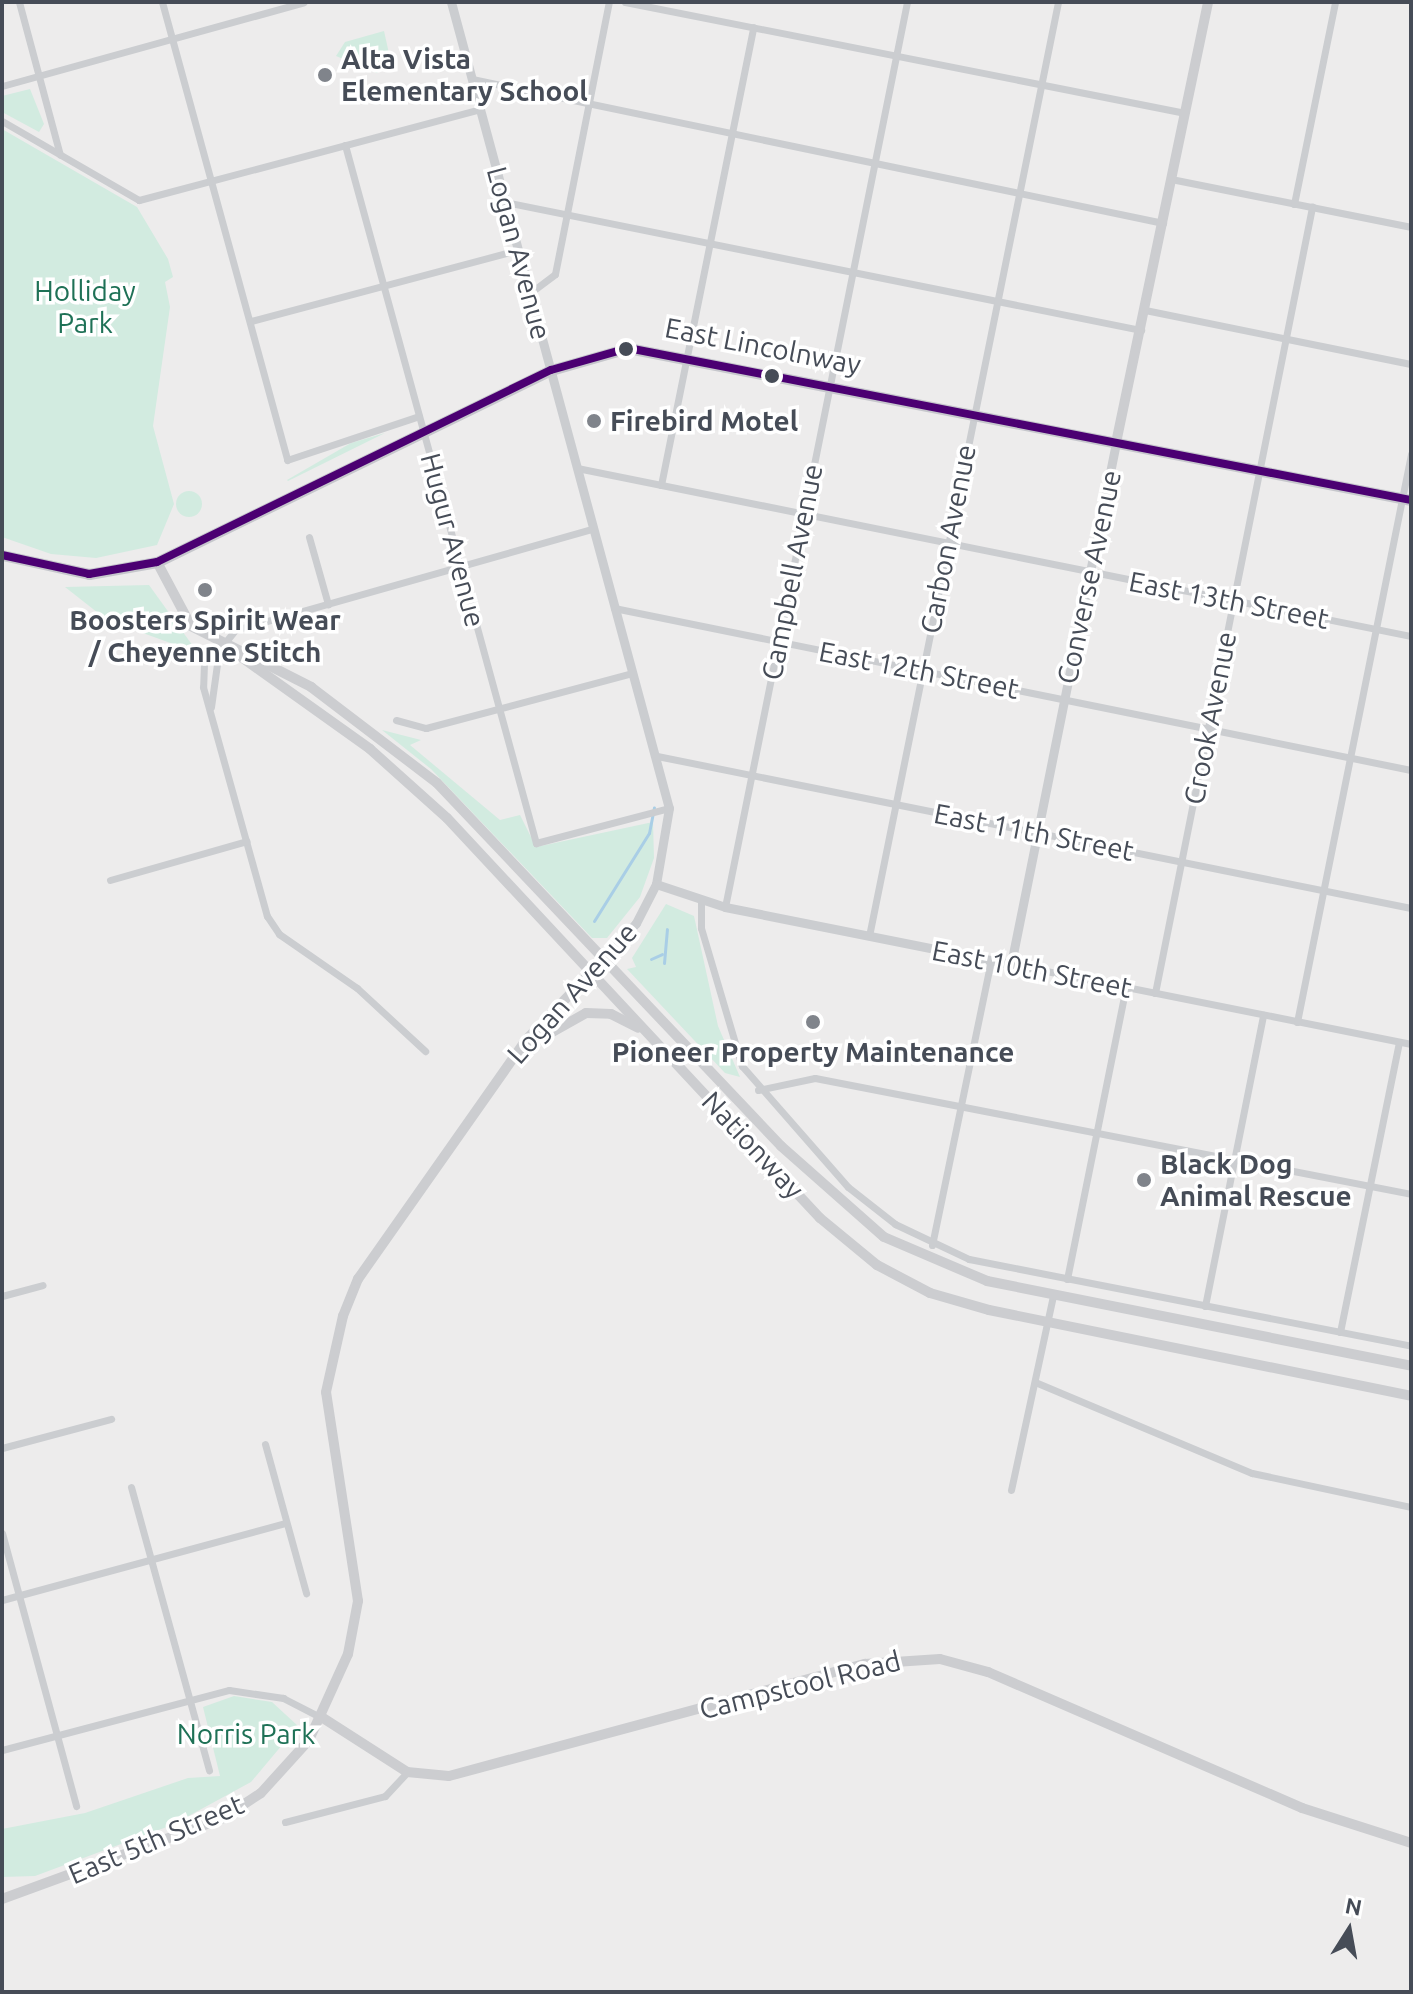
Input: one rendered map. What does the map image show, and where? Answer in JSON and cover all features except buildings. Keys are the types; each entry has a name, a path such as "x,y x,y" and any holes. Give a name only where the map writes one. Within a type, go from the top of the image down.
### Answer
{"main road":[{"name":"Converse Avenue","path":"1116,443 1208,2"},
{"name":"East Lincolnway","path":"2,555 89,574 157,562 551,370 628,348 688,353 1116,443 1406,499"},
{"name":"Nationway","path":"157,562 181,616 395,769 591,971 820,1218 877,1265 930,1293 1048,1322 1411,1396"},
{"name":"Nationway","path":"224,648 244,648 298,679 404,753 781,1146 873,1229 941,1267 1053,1295 1411,1366"},
{"name":"Logan Avenue","path":"323,1718 348,1654 358,1601 326,1392 335,1339 358,1279 515,1054 604,959"},
{"path":"515,1054 592,1012 627,1021 662,1047"},
{"name":"Campstool Road","path":"323,1718 407,1772 456,1775 865,1664 940,1659 988,1672 1302,1808 1411,1843"},
{"name":"East 5th Street","path":"2,1899 239,1809 278,1778 323,1718"}],"street":[{"path":"19,2 60,155"},
{"path":"162,2 287,460 419,416"},
{"path":"2,86 173,41 304,2"},
{"name":"Logan Avenue","path":"451,2 669,808 656,884 636,923 604,959"},
{"path":"530,293 555,274 609,2"},
{"path":"625,2 1185,113"},
{"name":"Campbell Avenue","path":"725,907 907,2"},
{"name":"Carbon Avenue","path":"869,936 972,413 998,301 1058,2"},
{"path":"1294,204 1335,2"},
{"path":"661,485 753,27"},
{"path":"472,79 1163,223"},
{"path":"2,121 139,200 480,109"},
{"name":"Hugur Avenue","path":"345,145 536,843 669,808"},
{"path":"1171,179 1411,227"},
{"path":"505,202 1141,330"},
{"name":"Crook Avenue","path":"1155,993 1312,207"},
{"path":"251,321 518,250"},
{"path":"1145,310 1411,364"},
{"name":"Converse Avenue","path":"1011,964 1116,443"},
{"path":"1297,1022 1376,629 1406,499 1411,454"},
{"name":"East 13th Street","path":"577,468 1411,636"},
{"path":"425,1051 357,988 279,934 265,911 202,669 240,628 593,529"},
{"path":"309,537 328,604"},
{"name":"East 12th Street","path":"614,608 1411,770"},
{"path":"211,712 224,648"},
{"path":"396,720 414,730 500,710 632,673"},
{"name":"East 11th Street","path":"657,756 1411,908"},
{"path":"110,880 247,841"},
{"name":"East 10th Street","path":"656,884 725,907 1411,1044"},
{"path":"701,899 701,928 731,1041 758,1090 848,1187 932,1245 1067,1279 1411,1346"},
{"path":"932,1245 991,960"},
{"path":"1067,1279 1126,987"},
{"path":"1205,1306 1263,1015"},
{"path":"1340,1332 1399,1042"},
{"path":"758,1090 815,1078 962,1104 1411,1194"},
{"path":"2,1296 43,1285"},
{"path":"1011,1490 1053,1295"},
{"path":"1035,1382 1252,1473 1411,1507"},
{"path":"2,1448 111,1419"},
{"path":"265,1444 306,1593"},
{"path":"131,1487 209,1770"},
{"path":"2,1600 286,1523"},
{"path":"2,1533 76,1806"},
{"path":"2,1750 189,1699 248,1689 323,1718"},
{"path":"285,1822 385,1796 407,1772"}],"green space":[{"path":"384,31 390,58 377,73 336,56 345,42"},
{"path":"30,89 44,124 39,132 2,112 2,96"},
{"name":"Holliday Park","path":"2,129 137,207 168,259 173,277 165,282 170,307 153,426 174,504 157,545 96,558 51,554 2,537"},
{"path":"385,433 288,481 287,480 351,443"},
{"path":"189,491 198,495 202,504 198,513 189,517 180,513 176,504 180,495"},
{"path":"149,585 198,653 107,620 65,587"},
{"path":"382,730 421,740 410,745 500,820 520,815 536,847 653,822 654,858 640,897 607,938 592,938 431,769"},
{"path":"666,904 694,916 718,1026 740,1077 725,1073 627,969 636,967 632,958"},
{"name":"Norris Park","path":"234,1696 272,1702 298,1726 251,1782 172,1825 35,1876 2,1877 2,1829 85,1813 188,1778 220,1776 203,1707"}],"waterway":[{"path":"594,921 649,833 654,807"},
{"path":"664,963 667,929"},
{"path":"651,959 662,954"}],"transit line":[{"name":"East","path":"2,555 89,574 157,562 551,370 628,348 1411,500"}],"place":[{"name":"Alta Vista Elementary School","path":"325,75"},
{"name":"Firebird Motel","path":"594,421"},
{"name":"Boosters Spirit Wear / Cheyenne Stitch","path":"205,590"},
{"name":"Pioneer Property Maintenance","path":"813,1022"},
{"name":"Black Dog Animal Rescue","path":"1144,1180"}]}
